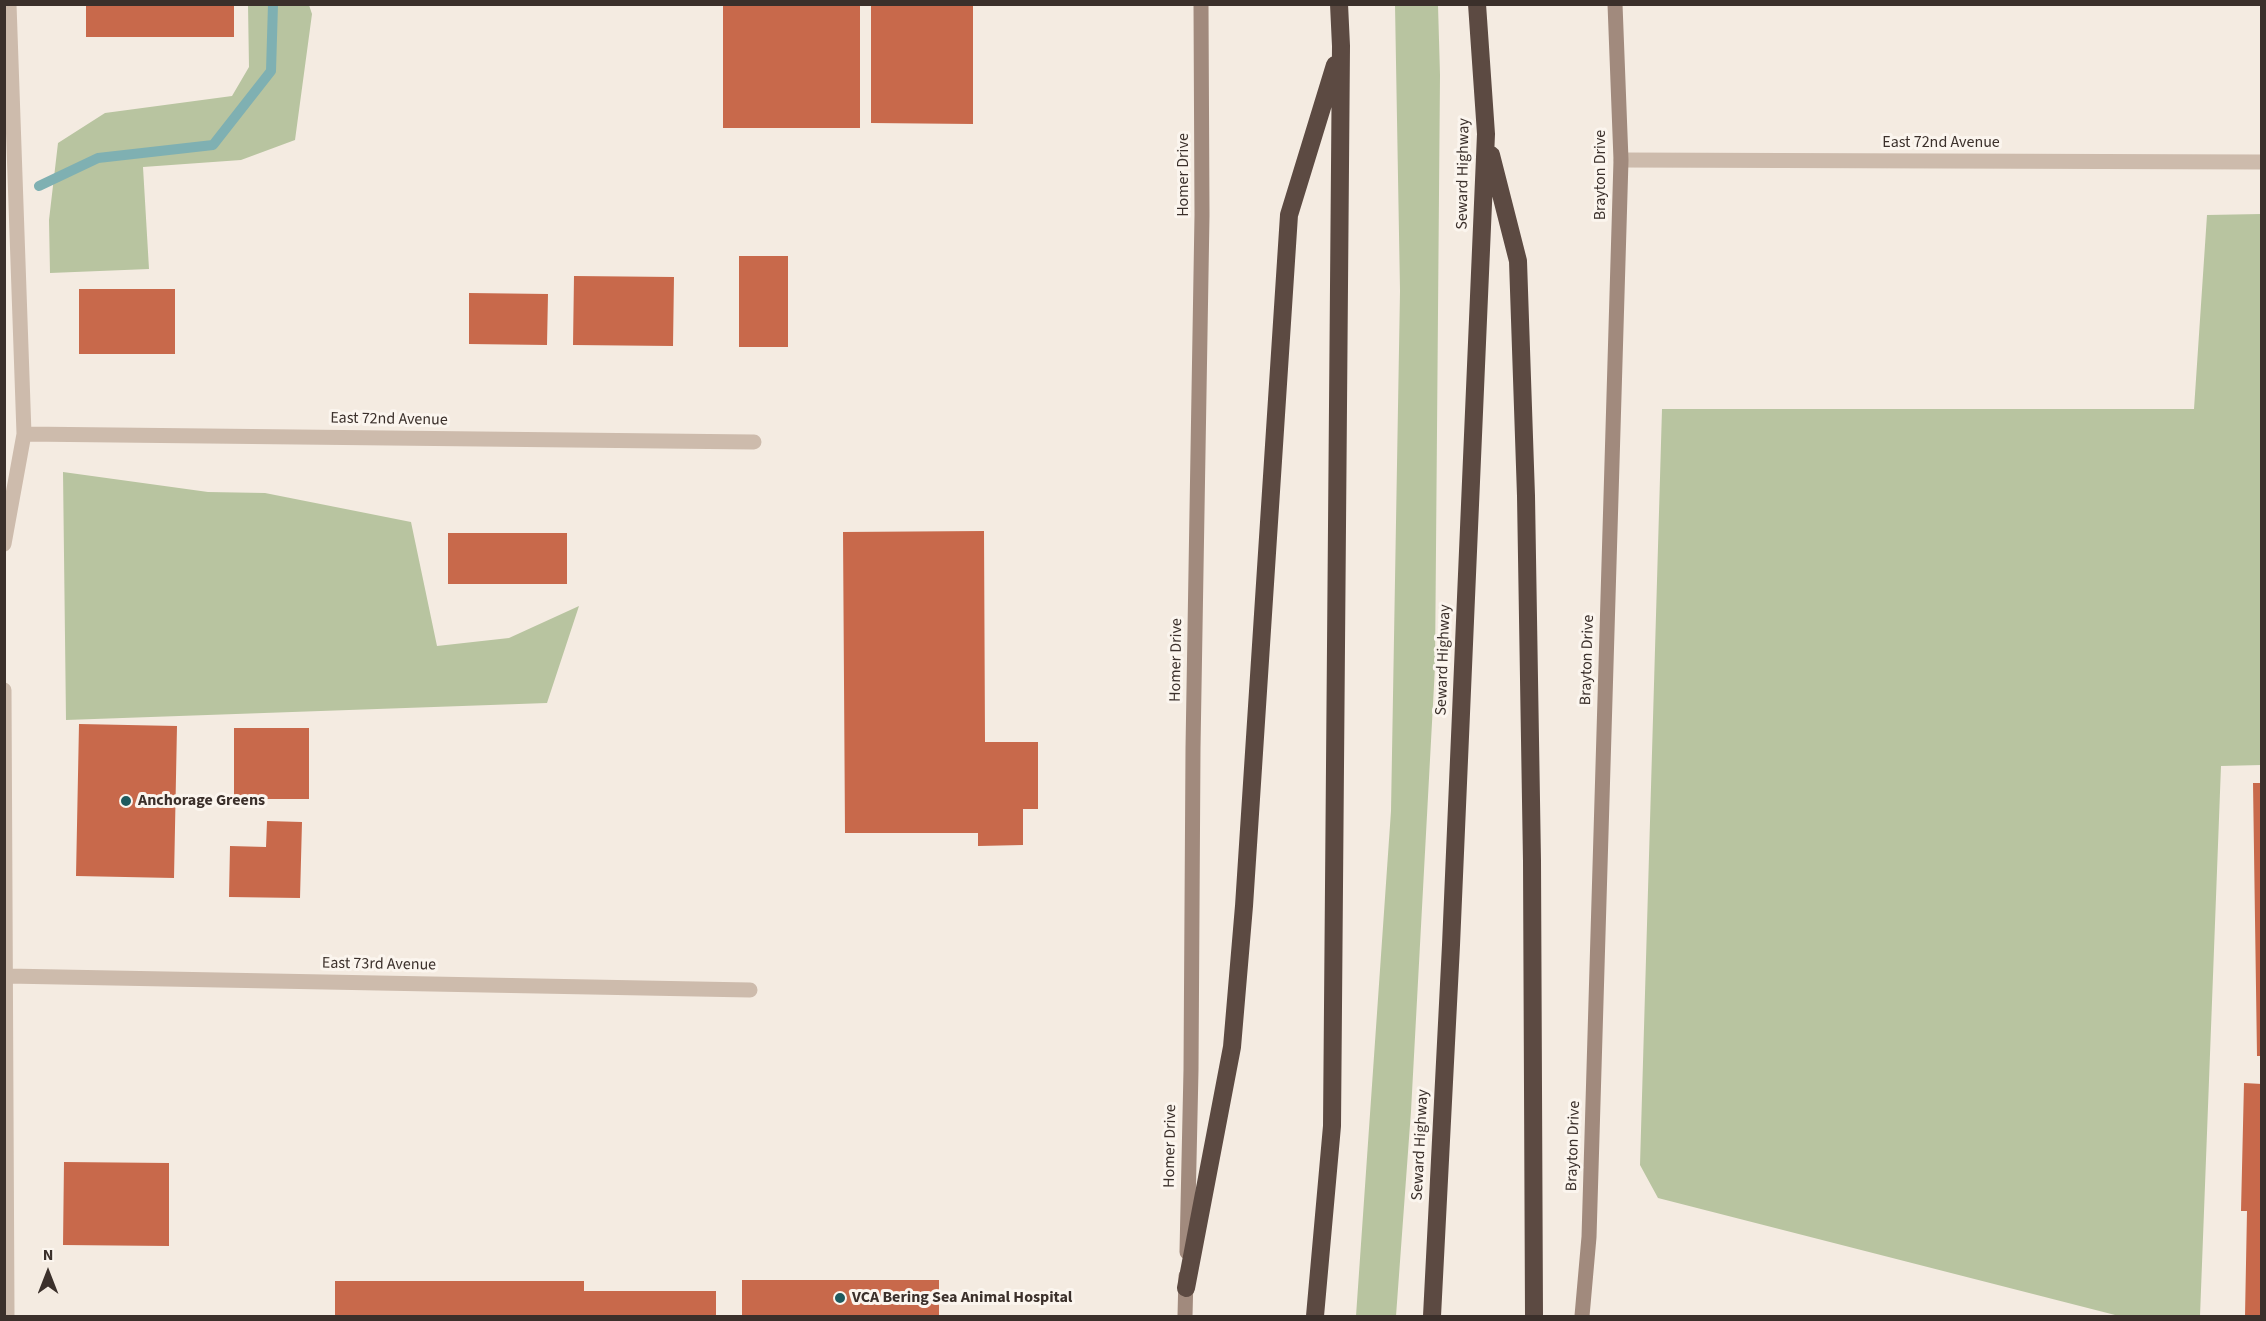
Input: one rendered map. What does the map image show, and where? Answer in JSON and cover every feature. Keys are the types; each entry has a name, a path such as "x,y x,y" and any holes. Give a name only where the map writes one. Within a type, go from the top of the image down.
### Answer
{"highway":[{"path":"1315,1317 1332,1126 1341,46 1339,4"},
{"name":"Seward Highway","path":"1432,1317 1452,933 1486,134 1477,4"},
{"path":"1186,1288 1232,1047 1246,882 1289,215 1341,46"},
{"path":"1486,134 1518,261 1526,496 1531,826 1534,1317"}],"street":[{"path":"4,544 24,434 9,4"},
{"name":"Homer Drive","path":"1185,1317 1191,1070 1193,748 1202,215 1201,4"},
{"name":"Brayton Drive","path":"1582,1317 1590,1226 1621,160 1615,4"},
{"name":"East 72nd Avenue","path":"1621,160 2262,162"},
{"name":"East 72nd Avenue","path":"24,434 754,442"},
{"path":"4,690 7,1317"},
{"name":"East 73rd Avenue","path":"7,976 750,990"}],"green space":[{"path":"248,5 309,5 312,14 295,140 241,160 143,167 149,269 50,273 49,220 58,143 105,113 232,96 249,67"},
{"path":"1395,5 1438,5 1440,75 1435,667 1411,1111 1396,1316 1356,1316 1391,811 1400,291"},
{"path":"2261,214 2261,765 2221,766 2200,1316 2119,1316 1658,1198 1640,1165 1662,409 2194,409 2207,215"},
{"path":"63,472 208,492 265,493 411,522 437,646 509,638 579,606 547,703 66,720"}],"building":[{"path":"86,4 234,4 234,37 86,37"},
{"path":"723,4 860,4 860,128 723,128"},
{"path":"871,4 973,4 973,124 871,123"},
{"path":"739,256 788,256 788,347 739,347"},
{"path":"574,276 674,277 673,346 573,345"},
{"path":"79,289 175,289 175,354 79,354"},
{"path":"469,293 548,294 547,345 469,344"},
{"path":"984,531 985,742 1038,742 1038,809 1023,809 1023,845 978,846 978,833 845,833 843,532"},
{"path":"448,533 567,533 567,584 448,584"},
{"name":"Anchorage Greens","path":"79,724 177,726 174,878 76,876"},
{"path":"234,728 309,728 309,799 234,799"},
{"path":"2253,783 2262,783 2262,1056 2257,1056"},
{"path":"267,821 302,822 300,898 229,897 230,846 266,847"},
{"path":"2244,1083 2262,1084 2262,1316 2245,1316 2247,1211 2241,1211"},
{"path":"64,1162 169,1163 169,1246 63,1245"},
{"name":"VCA Bering Sea Animal Hospital","path":"742,1280 939,1280 939,1316 742,1316"},
{"path":"335,1281 584,1281 584,1291 716,1291 716,1316 335,1316"}],"waterway":[{"path":"39,186 98,158 213,145 271,71 273,4"}],"place":[{"name":"Anchorage Greens","path":"126,801"},
{"name":"VCA Bering Sea Animal Hospital","path":"840,1298"}]}
